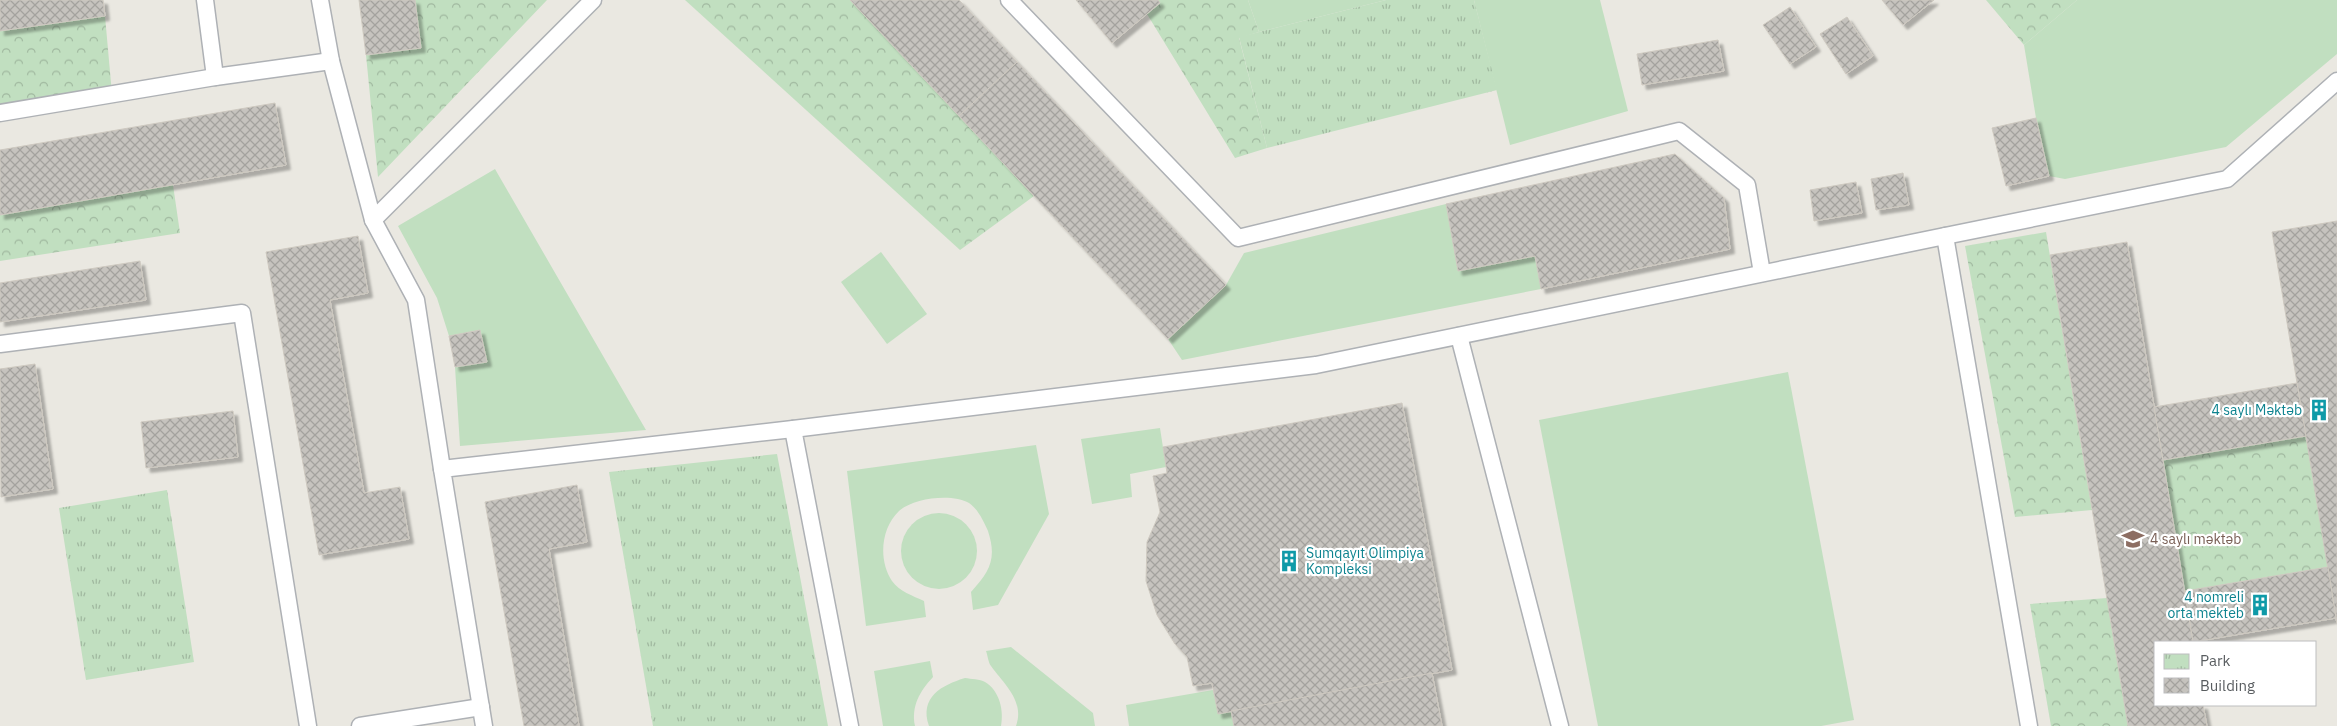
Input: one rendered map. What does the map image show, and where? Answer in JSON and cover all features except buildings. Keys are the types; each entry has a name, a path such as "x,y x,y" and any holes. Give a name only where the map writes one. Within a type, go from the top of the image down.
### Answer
{"lane":[{"path":"205,0 215,77"},
{"path":"320,0 331,62 373,220 416,300 484,726"},
{"path":"373,220 593,0"},
{"path":"1009,0 1238,238 1679,131 1747,186 1762,273"},
{"path":"0,113 215,77 331,62"},
{"path":"442,469 793,429 1316,365 2226,179 2337,81"},
{"path":"1945,236 2029,726"},
{"path":"0,344 242,313 308,726"},
{"path":"1459,336 1560,726"},
{"path":"793,429 850,726"},
{"path":"360,726 481,707"}],"green space":[{"path":"415,0 547,0 378,177 366,55 420,48"},
{"path":"685,0 850,0 1034,196 960,250"},
{"path":"1158,0 1248,0 1259,32 1239,38 1267,148 1235,158 1147,14 1160,3"},
{"path":"1248,0 1386,0 1259,32"},
{"path":"1386,0 1474,0 1497,90 1267,148 1239,37"},
{"path":"1474,0 1600,0 1628,111 1510,145"},
{"path":"1986,0 2077,0 2024,45"},
{"path":"2077,0 2337,0 2337,54 2226,147 2065,179 2049,176 2036,118 2024,45"},
{"path":"105,16 112,94 0,113 0,31"},
{"path":"495,169 646,430 460,446 455,367 487,362 480,330 449,336 437,298 398,226"},
{"path":"173,185 180,233 0,261 0,215"},
{"path":"1446,204 1458,271 1535,256 1541,289 1182,360 1168,339 1226,285 1244,253"},
{"path":"2046,232 2092,510 2015,517 1965,246"},
{"path":"881,252 927,314 887,344 841,282"},
{"path":"1788,372 1854,720 1821,726 1598,726 1539,420"},
{"path":"1160,428 1166,467 1130,474 1132,497 1092,504 1081,439"},
{"path":"2306,436 2328,567 2185,591 2163,460"},
{"path":"1036,445 1049,514 998,605 973,610 971,592 983,578 992,557 991,541 980,516 969,503 962,500 933,498 913,503 899,511 888,526 883,554 892,581 902,590 924,601 926,617 866,626 847,471"},
{"path":"777,454 828,726 653,726 609,472"},
{"path":"167,490 194,662 86,680 59,508"},
{"path":"939,513 953,516 966,524 974,537 977,551 974,565 966,578 953,586 939,589 925,586 912,578 904,565 901,551 904,537 912,524 925,516"},
{"path":"2107,598 2128,726 2051,726 2030,604"},
{"path":"1011,647 1093,713 1095,726 1016,726 1018,709 1012,693 990,664 986,651"},
{"path":"930,661 933,677 918,699 914,712 915,726 883,726 874,671"},
{"path":"965,678 983,681 994,691 1000,702 1001,726 929,726 927,707 930,700 948,684"},
{"path":"1213,690 1218,713 1231,711 1234,726 1129,726 1126,705"}],"place":[{"name":"4 saylı Məktəb","path":"2319,410"},
{"name":"4 saylı məktəb","path":"2133,539"},
{"name":"Sumqayıt Olimpiya Kompleksi","path":"1289,561"},
{"name":"4 nomreli orta mekteb","path":"2260,605"}]}
